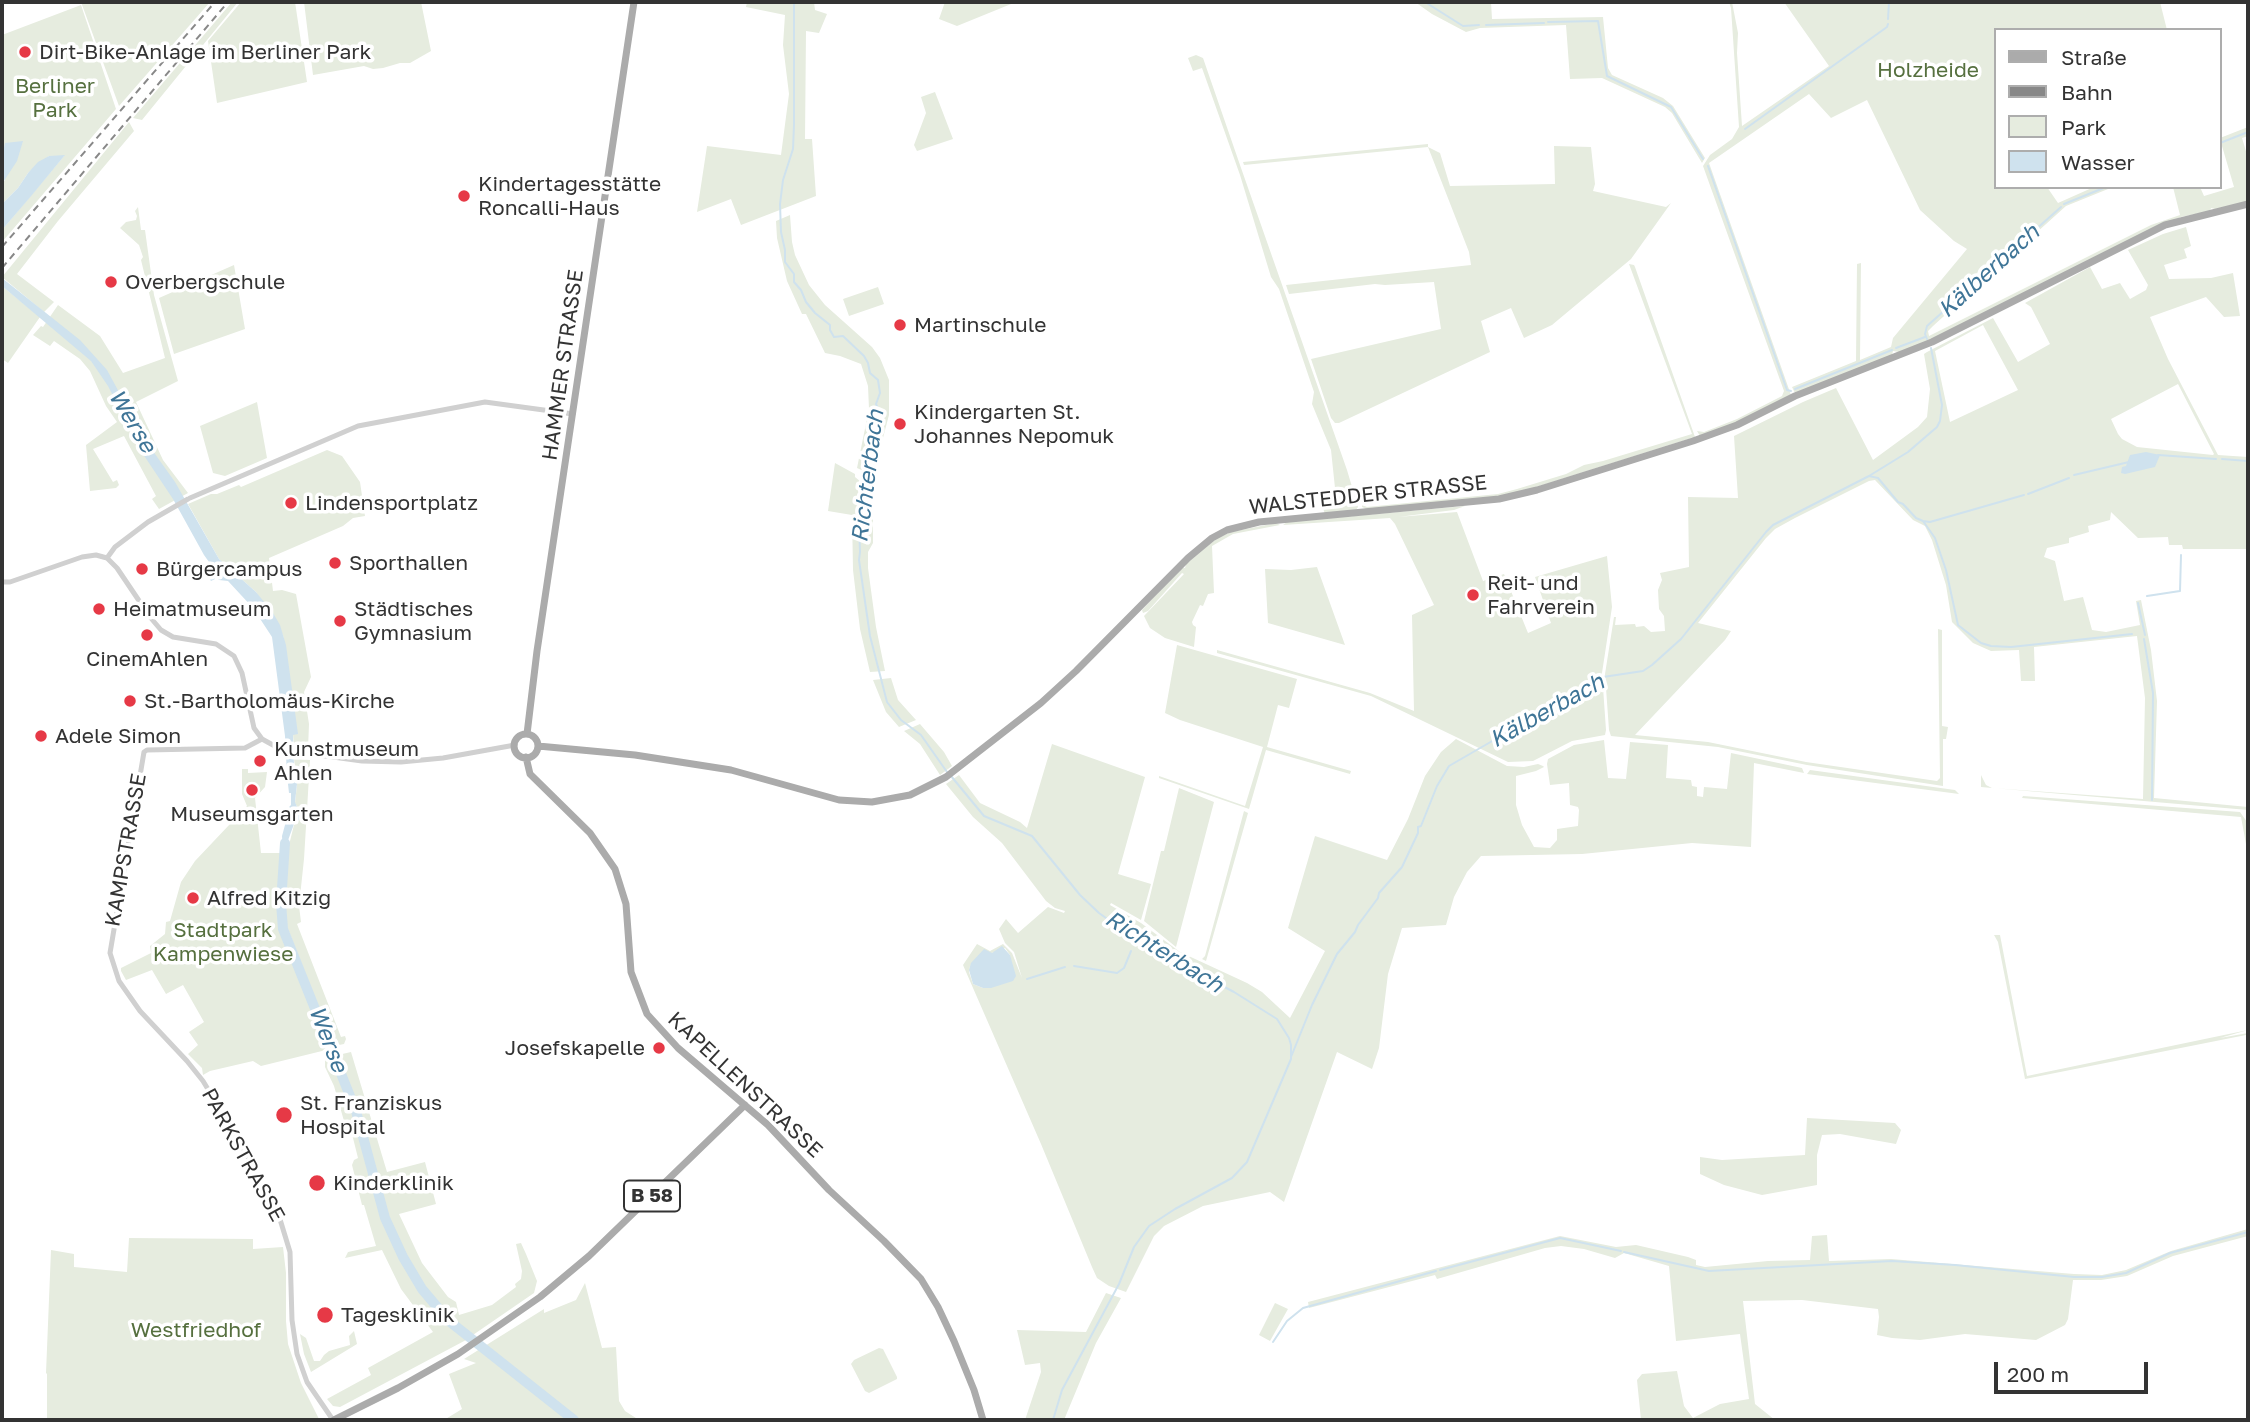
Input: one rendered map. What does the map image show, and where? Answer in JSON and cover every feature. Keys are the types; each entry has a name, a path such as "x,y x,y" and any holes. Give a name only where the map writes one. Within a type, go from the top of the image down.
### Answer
{"main road":[{"name":"HAMMER STRASSE","path":"527,734 537,651 634,2"},
{"name":"WALSTEDDER STRASSE","path":"538,746 635,755 709,766 762,778 818,796 854,802 903,797 922,791 950,775 1041,703 1188,558 1212,538 1227,530 1259,522 1499,499 1537,490 1693,441 1737,425 1795,396 1932,342 2165,225 2248,204"},
{"path":"527,734 534,737 538,746 536,753 526,757 519,755 515,745 517,738 527,734"},
{"name":"KAPELLENSTRASSE","path":"526,757 530,774 590,833 615,869 626,904 631,972 647,1014 678,1048 768,1125 838,1199 902,1258 920,1279 951,1334 983,1420"},
{"name":"B 58","path":"333,1420 398,1388 466,1349 540,1297 589,1256 745,1105"}],"street":[{"path":"107,558 114,547 189,498 358,426 485,402 573,414"},
{"path":"2,582 10,582 82,557 96,555 107,558 117,568 154,623 170,635 216,644 234,656 242,673 254,728 262,739 285,751 401,762 443,758 515,745"},
{"name":"KAMPSTRASSE","path":"110,953 142,759 147,750 245,748 262,739"},
{"name":"PARKSTRASSE","path":"110,953 119,981 140,1011 202,1081 241,1144 276,1209 290,1252 292,1320 297,1354 307,1382 333,1420"}],"green space":[{"path":"81,2 210,2 119,106"},
{"path":"232,2 238,2 142,120 133,118"},
{"path":"241,2 295,2 307,82 217,103 208,41"},
{"path":"304,2 421,2 431,51 410,63 373,69 364,66 313,75"},
{"path":"747,2 814,2 815,10 827,14 819,33 806,31 805,139 812,139 816,196 741,225 731,199 697,212 707,146 781,155 789,94 783,45 785,15 746,7"},
{"path":"945,2 1016,2 957,26 939,19"},
{"path":"1415,2 1491,2 1492,19 1603,17 1608,68 1612,75 1663,98 1673,106 1705,158 1702,163 1672,113 1665,107 1602,78 1570,79 1566,25 1480,28 1466,32"},
{"name":"Holzheide","path":"1729,2 1732,2 1738,33 1742,126 1829,66 1784,2 2160,2 2166,28 1994,28 1994,189 2048,189 2058,203 2090,189 2108,189 2066,206 1933,326 1928,331 1929,336 2151,225 2180,215 2174,189 2201,189 2204,196 2234,187 2222,137 2248,127 2248,136 2242,138 2248,158 2248,202 2211,208 2210,211 2181,217 1935,338 1899,352 1893,351 1892,355 1795,393 1792,387 1856,361 1857,264 1861,263 1860,360 1891,347 1893,338 1967,249 1954,241 1920,210 1867,100 1831,118 1809,94 1709,163 1791,395 1736,423 1700,436 1697,431 1704,432 1737,419 1782,396 1784,391 1703,166 1710,155 1732,139 1739,127"},
{"name":"Berliner Park","path":"81,5 116,109 2,242 2,230 64,156 49,156 28,173 2,204 2,184 5,180 3,155 2,158 2,35"},
{"path":"1196,55 1203,58 1347,470 1358,507 1356,510 1325,514 1318,494 1335,488 1331,450 1312,404 1314,392 1279,289 1271,277 1240,175 1202,68 1193,71 1188,58"},
{"path":"935,92 953,139 917,151 914,145 926,113 921,97"},
{"path":"129,122 134,131 17,274 54,302 44,312 2,277"},
{"path":"1428,144 1428,147 1244,165 1243,162"},
{"path":"1554,146 1591,147 1595,184 1593,191 1666,207 1671,203 1631,259 1552,325 1524,338 1511,308 1481,321 1490,352 1335,423 1311,359 1441,329 1434,282 1375,284 1289,294 1286,285 1471,265 1469,252 1428,147 1440,153 1450,186 1555,184"},
{"path":"138,207 141,230 145,230 154,295 178,381 136,402 163,460 188,493 159,509 152,499 156,496 124,436 93,449 113,482 117,480 119,485 116,488 90,491 86,445 117,422 106,406 90,371 80,359 54,341 50,346 33,335 43,327 58,305 100,336 123,373 165,358 139,245 120,228 126,222 136,220 135,211"},
{"path":"790,215 795,255 809,285 825,305 872,347 889,380 889,415 874,472 868,473 857,468 869,409 868,386 861,364 825,353 806,314 802,314 787,281 776,221"},
{"path":"2186,227 2191,246 2184,249 2187,258 2164,265 2169,279 2211,278 2233,273 2240,316 2224,317 2206,297 2150,317 2168,359 2218,455 2248,457 2248,549 2183,549 2182,545 2169,545 2168,537 2138,538 2111,512 2110,520 2088,526 2089,532 2069,538 2069,543 2047,548 2044,557 2055,561 2064,601 2083,597 2092,630 2106,632 2140,625 2136,601 2141,600 2157,701 2154,798 2248,807 2248,810 1996,788 2143,799 2145,698 2137,636 2034,647 2035,681 2021,681 2019,650 1991,651 1973,643 1952,622 1946,585 1925,526 1913,520 1875,480 1795,518 1775,529 1766,538 1698,623 1731,631 1635,735 1708,742 1806,762 1937,781 1940,778 1938,629 1942,630 1942,726 1948,727 1946,739 1943,739 1943,786 1807,765 1718,747 1611,736 1605,674 1614,617 1615,625 1635,624 1636,627 1644,626 1651,632 1665,631 1664,616 1659,609 1658,590 1662,580 1660,573 1689,567 1688,497 1738,498 1734,436 1836,388 1873,460 1918,427 1927,417 1930,389 1924,354 1993,318 2018,362 2050,344 2031,307 2025,303 2090,267 2102,289 2120,283 2130,299 2146,290 2148,285 2128,250","holes":["1983,325 2018,390 1950,422 1935,351","2178,384 2214,454 2213,455 2137,447 2118,434 2111,419"]},
{"path":"1629,264 1635,267 1695,437 1498,497 1366,509 1362,507 1498,494 1566,474 1584,465 1692,434"},
{"path":"234,265 245,329 174,354 159,298"},
{"path":"2,286 40,317 8,363 2,359"},
{"path":"878,287 884,304 849,316 843,299"},
{"path":"257,402 267,458 225,476 213,473 200,426"},
{"name":"Lindensportplatz","path":"327,450 342,456 360,482 365,516 353,518 343,526 269,558 273,591 282,590 296,594 311,677 304,692 309,724 308,749 294,747 293,734 297,733 283,635 256,592 219,559 188,504 239,485 241,487"},
{"path":"835,463 855,474 855,477 873,492 873,543 868,552 868,568 885,671 870,672 860,629 853,570 852,515 828,511"},
{"path":"1465,506 1454,510 1398,517 1457,512 1483,581 1504,574 1528,633 1551,623 1535,577 1607,556 1612,607 1602,673 1605,735 1572,741 1533,761 1508,762 1371,696 1217,653 1217,650 1370,693 1414,711 1412,615 1434,605 1395,524 1390,518 1283,525 1287,522"},
{"path":"1276,523 1280,525 1233,534 1212,546 1214,593 1208,594 1192,622 1196,627 1194,647 1165,638 1150,628 1144,616 1184,574 1182,573 1148,611 1143,613 1142,610 1182,567 1185,568 1186,564 1217,538 1231,532"},
{"path":"1317,567 1345,645 1268,623 1265,569"},
{"path":"1177,645 1297,679 1289,708 1278,705 1267,747 1351,771 1350,774 1266,750 1249,809 1159,778 1245,806 1263,747 1165,713"},
{"path":"891,678 898,700 916,720 899,727 886,712 873,680"},
{"path":"920,724 944,752 952,766 940,775 920,744 904,731"},
{"path":"1456,739 1507,766 1543,766 1536,771 1516,776 1516,805 1522,825 1534,847 1550,848 1557,840 1557,829 1578,826 1579,810 1578,807 1570,805 1569,783 1550,785 1547,764 1548,759 1574,745 1604,740 1608,778 1626,779 1630,742 1668,745 1666,778 1691,780 1692,786 1697,787 1697,796 1703,797 1704,787 1727,789 1731,753 1802,768 1804,773 1754,763 1751,847 1692,843 1582,854 1481,856 1467,872 1454,897 1446,925 1402,928 1388,974 1379,1048 1372,1069 1337,1052 1284,1202 1270,1192 1203,1206 1164,1226 1154,1236 1126,1292 1109,1286 1097,1278 963,965 977,944 990,951 1003,944 1012,953 1022,978 1014,952 1005,943 999,929 1006,919 1018,933 1048,907 1064,913 1065,911 1046,901 1002,843 973,817 946,784 959,775 980,803 1027,828 1052,744 1145,777 1118,874 1151,884 1141,920 1111,903 1110,905 1141,923 1180,952 1262,992 1290,1018 1325,951 1288,928 1315,836 1387,860 1408,819 1425,776 1441,752","holes":["1005,948 1010,955 988,987 973,984 970,966"]},
{"path":"294,759 310,760 299,906 301,922 297,924 341,1037 345,1036 346,1039 344,1044 334,1046 284,919 287,853 294,825 301,814 295,803 297,784"},
{"name":"Stadtpark Kampenwiese","path":"242,769 248,769 248,773 267,772 265,787 255,798 261,853 281,853 278,902 280,930 328,1047 322,1051 261,1066 253,1061 203,1075 202,1068 188,1054 198,1045 189,1032 204,1022 183,985 166,994 152,970 126,980 121,968 151,953 150,946 165,934 166,922 170,921 181,882 195,861 247,806 242,794"},
{"path":"1810,770 1955,790 1959,794 1807,774"},
{"path":"1981,775 1986,785 1992,788 1981,787"},
{"path":"1179,788 1214,802 1176,947 1144,921"},
{"path":"2022,798 2240,812 2247,822 2248,855 2241,817"},
{"path":"1244,811 1248,813 1206,961 1202,959"},
{"path":"1994,935 2000,935 2027,1076 2248,1030 2220,1038 2248,1033 2248,1072 2246,1035 2025,1079 1998,942"},
{"path":"351,1052 387,1172 425,1162 436,1204 399,1214 422,1263 448,1297 456,1302 459,1315 492,1305 516,1287 522,1271 516,1244 521,1243 526,1254 537,1281 534,1293 470,1337 450,1320 423,1287 404,1255 387,1217 367,1139 338,1055"},
{"path":"331,1057 355,1112 383,1219 401,1258 420,1291 466,1340 340,1407 333,1406 327,1399 371,1375 368,1368 433,1332 401,1289 382,1250 345,1258 348,1252 376,1246 352,1165 358,1158 352,1134 347,1121 344,1121 334,1086 325,1067 325,1059"},
{"path":"1807,1118 1895,1123 1901,1130 1896,1144 1840,1134 1822,1135 1817,1155 1817,1185 1762,1195 1724,1185 1700,1174 1700,1157 1722,1160 1805,1155"},
{"path":"2248,1229 2248,1236 2173,1256 2127,1276 2073,1280 2065,1325 2036,1340 1965,1334 1920,1340 1892,1338 1877,1335 1878,1309 1802,1300 1743,1301 1755,1404 1775,1420 1641,1420 1637,1380 1642,1374 1677,1371 1684,1406 1693,1418 1720,1404 1749,1399 1740,1334 1676,1341 1669,1266 1624,1253 1615,1258 1584,1249 1561,1246 1545,1248 1437,1279 1435,1275 1309,1308 1308,1302 1560,1236 1616,1247 1636,1245 1688,1257 1696,1260 1696,1265 1705,1267 1810,1260 1812,1236 1827,1235 1829,1261 1891,1259 2102,1275 2126,1270 2171,1251"},
{"name":"Westfriedhof","path":"129,1238 253,1239 253,1249 283,1247 288,1344 301,1383 319,1419 47,1420 46,1373 51,1250 74,1254 74,1267 127,1272"},
{"path":"585,1283 602,1348 616,1347 619,1401 625,1411 639,1420 444,1420 462,1409 449,1374 476,1363 464,1359 544,1309 544,1313 576,1300"},
{"path":"1106,1293 1121,1298 1096,1343 1064,1420 1025,1420 1041,1372 1040,1363 1025,1365 1017,1330 1086,1332"},
{"path":"1275,1303 1288,1309 1270,1341 1259,1335"},
{"path":"354,1331 357,1344 311,1372 300,1334 306,1338 314,1361 320,1361 329,1351 350,1345 349,1336"},
{"path":"879,1348 883,1349 897,1379 869,1393 865,1391 851,1364"}],"water":[{"path":"23,141 17,161 2,184 5,143"},
{"path":"65,155 2,230 2,204 28,173 38,162 49,156"},
{"path":"2,278 80,340 107,370 145,440 175,482 219,559 256,592 280,625 286,645 298,734 293,735 297,784 295,802 300,814 283,854 282,836 286,810 291,805 291,793 272,637 253,608 228,581 217,578 211,581 207,575 209,562 173,499 141,451 108,386 91,361 2,286"},
{"path":"2146,452 2160,455 2155,467 2121,473 2130,455"},
{"path":"1002,946 1010,955 1016,976 1013,981 991,988 973,984 969,970 971,963 984,949 992,953"}],"waterway":[{"name":"Richterbach","path":"794,2 793,149 783,180 780,204 785,262 794,274 794,282 806,302 830,325 834,337 843,336 864,356 870,373 878,380 880,393 876,404 880,413 870,441 859,525 859,560 870,636 887,702 901,720 921,735 947,772"},
{"path":"1425,2 1463,26 1479,25"},
{"path":"1888,19 1889,2"},
{"path":"1548,22 1598,21 1607,76 1671,107 1703,159"},
{"path":"1486,25 1544,23"},
{"path":"1745,129 1888,24"},
{"name":"Kälberbach","path":"2222,142 2248,132"},
{"path":"1708,166 1787,390 1791,391"},
{"name":"Kälberbach","path":"2064,204 2101,189"},
{"name":"Kälberbach","path":"1927,339 1927,326 2061,207"},
{"path":"1896,348 1925,337"},
{"name":"Kälberbach","path":"1291,1057 1337,954 1355,932 1379,893 1402,867 1437,786 1449,766 1603,677 1643,671 1652,665 1681,639 1773,525 1869,476 1908,452 1937,427 1942,405 1931,348"},
{"path":"1795,389 1892,350"},
{"path":"2158,455 2216,459"},
{"path":"2222,459 2248,461"},
{"path":"2074,475 2129,462"},
{"path":"1869,476 1878,478 1916,518 1930,522 2024,495"},
{"path":"2028,494 2069,478"},
{"path":"1923,521 1935,538 1946,570 1958,625 1981,643 2011,647 2132,634"},
{"path":"2147,596 2180,591 2181,555"},
{"path":"2138,603 2145,635"},
{"path":"2144,639 2153,693 2152,800"},
{"name":"Richterbach","path":"951,776 984,816 1032,836 1080,895 1099,913 1138,941 1234,992 1277,1019 1291,1045 1291,1059 1247,1162 1232,1178 1149,1226 1134,1247 1119,1284 1062,1390 1053,1420"},
{"name":"Werse","path":"285,843 281,903 283,929 356,1111 385,1218 403,1257 422,1289 449,1321 574,1420"},
{"path":"1074,966 1117,973 1124,968 1131,951"},
{"path":"1027,979 1065,967"},
{"path":"1624,1252 1709,1271 1892,1261 2074,1277 2102,1277 2126,1273 2170,1253 2248,1232"},
{"path":"1440,1270 1560,1238 1621,1251"},
{"path":"1273,1342 1287,1321 1303,1308 1436,1271"}],"railway":[{"path":"2,247 215,2"},
{"path":"2,268 228,2"}],"place":[{"name":"Dirt-Bike-Anlage im Berliner Park","path":"25,52"},
{"name":"Kindertagesstätte Roncalli-Haus","path":"464,196"},
{"name":"Overbergschule","path":"111,282"},
{"name":"Martinschule","path":"900,325"},
{"name":"Kindergarten St. Johannes Nepomuk","path":"900,424"},
{"name":"Lindensportplatz","path":"291,503"},
{"name":"Sporthallen","path":"335,563"},
{"name":"Bürgercampus","path":"142,569"},
{"name":"Reit- und Fahrverein","path":"1473,595"},
{"name":"Heimatmuseum","path":"99,609"},
{"name":"Städtisches Gymnasium","path":"340,621"},
{"name":"CinemAhlen","path":"147,635"},
{"name":"St.-Bartholomäus-Kirche","path":"130,701"},
{"name":"Adele Simon","path":"41,736"},
{"name":"Kunstmuseum Ahlen","path":"260,761"},
{"name":"Museumsgarten","path":"252,790"},
{"name":"Alfred Kitzig","path":"193,898"},
{"name":"Josefskapelle","path":"659,1048"},
{"name":"St. Franziskus Hospital","path":"284,1115"},
{"name":"Kinderklinik","path":"317,1183"},
{"name":"Tagesklinik","path":"325,1315"}]}
